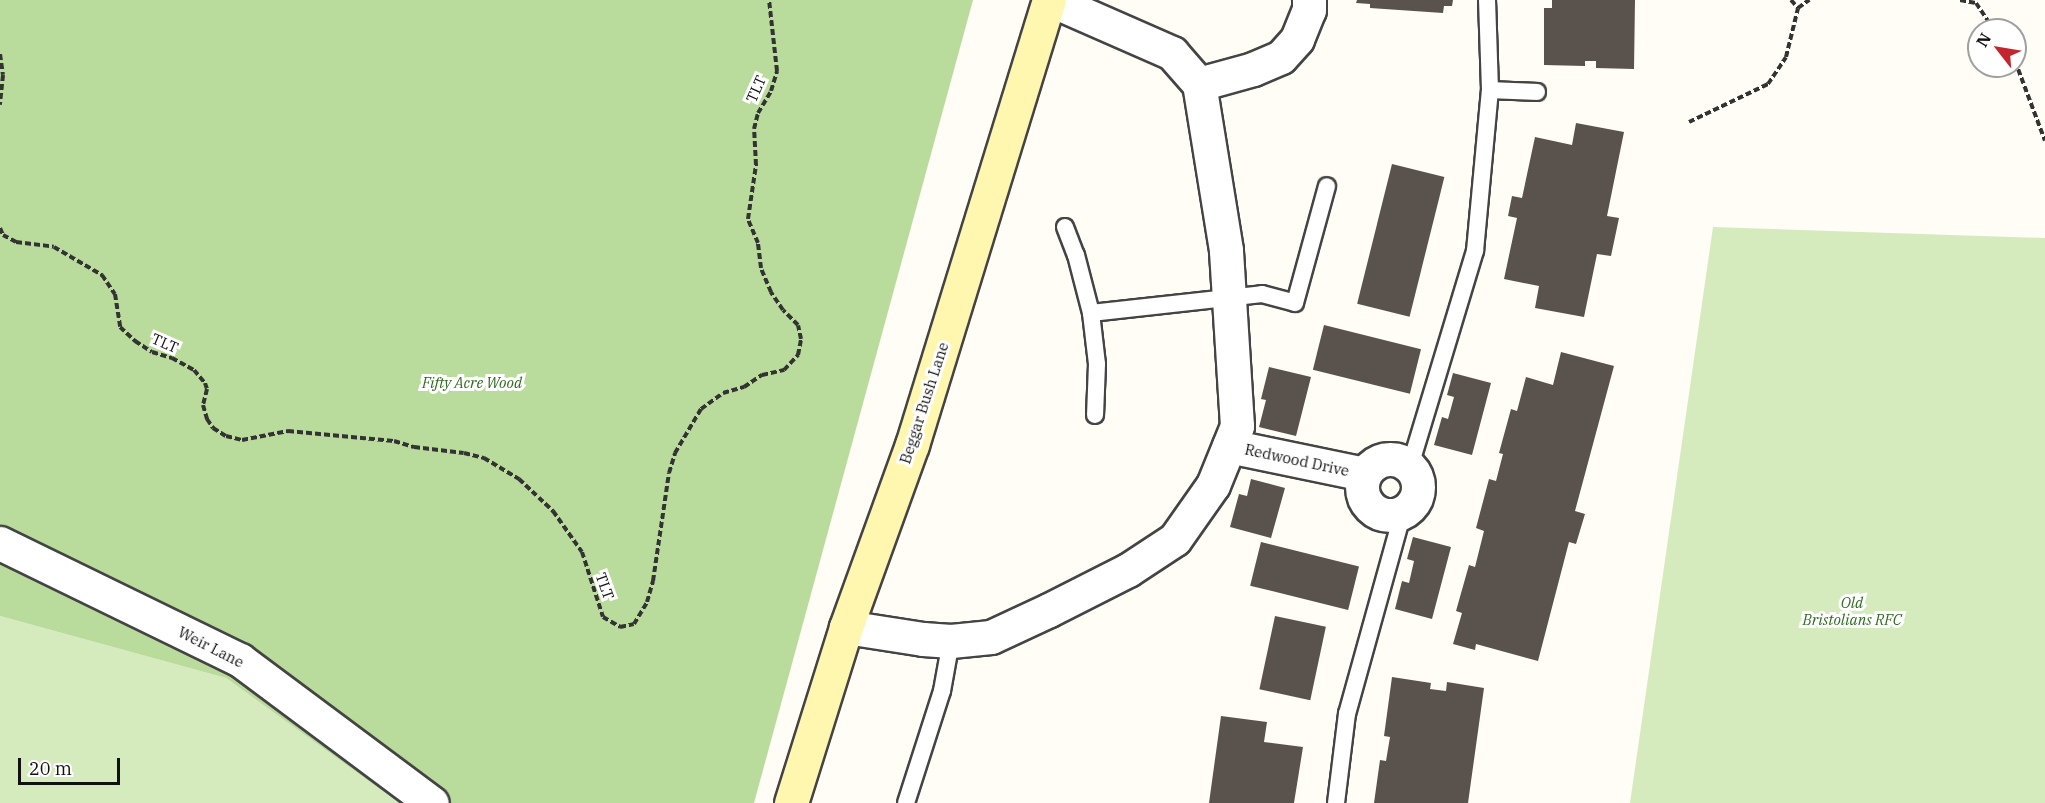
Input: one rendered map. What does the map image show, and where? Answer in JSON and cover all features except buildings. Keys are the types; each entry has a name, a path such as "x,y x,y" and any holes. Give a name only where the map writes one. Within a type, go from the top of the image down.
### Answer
{"main road":[{"name":"Beggar Bush Lane","path":"791,803 846,627 912,445 1050,0"}],"street":[{"path":"846,627 922,639 951,641 991,637 1128,570 1175,539 1213,485 1237,426 1226,250 1198,84 1172,54 1050,0"},
{"path":"1198,84 1253,69 1281,57 1297,39 1309,10 1309,0"},
{"name":"Redwood Drive","path":"1229,446 1364,474"},
{"path":"1394,458 1410,466 1419,481 1417,499 1403,512 1386,515 1371,508 1362,492 1364,474 1377,461 1394,458"},
{"name":"Weir Lane","path":"0,543 240,660 432,803"}],"lane":[{"path":"1410,466 1475,251 1490,90 1487,0"},
{"path":"1490,90 1537,92"},
{"path":"1091,313 1262,294 1295,303 1327,186"},
{"path":"1065,227 1076,255 1091,313 1097,364 1095,416"},
{"path":"1336,803 1347,714 1403,512"},
{"path":"906,803 942,691 951,641"}],"path":[{"name":"TLT","path":"0,228 3,235 16,242 54,247 102,275 115,294 120,327 152,352 172,358 194,370 205,382 207,389 203,405 207,419 213,429 226,436 242,440 288,431 394,441 414,447 464,453 484,458 519,479 553,511 582,552 603,617 620,627 634,624 647,602 653,582 669,473 675,453 701,410 723,393 744,387 762,375 784,370 798,355 801,339 798,325 783,310 771,292 761,268 758,243 748,219 756,165 754,129 758,113 771,91 777,71 769,0"},
{"path":"1791,0 1798,8"},
{"path":"1689,122 1768,84 1786,57 1798,8 1809,0"},
{"path":"1960,0 1976,3 1986,18"},
{"path":"0,54 3,75 0,105"},
{"path":"2021,78 2045,141"}],"green space":[{"name":"Fifty Acre Wood","path":"0,0 973,0 754,803 399,803 226,678 0,616"},
{"name":"Old Bristolians RFC","path":"1713,227 2045,238 2045,803 1630,803"},
{"path":"0,616 226,678 399,803 0,803"}]}
